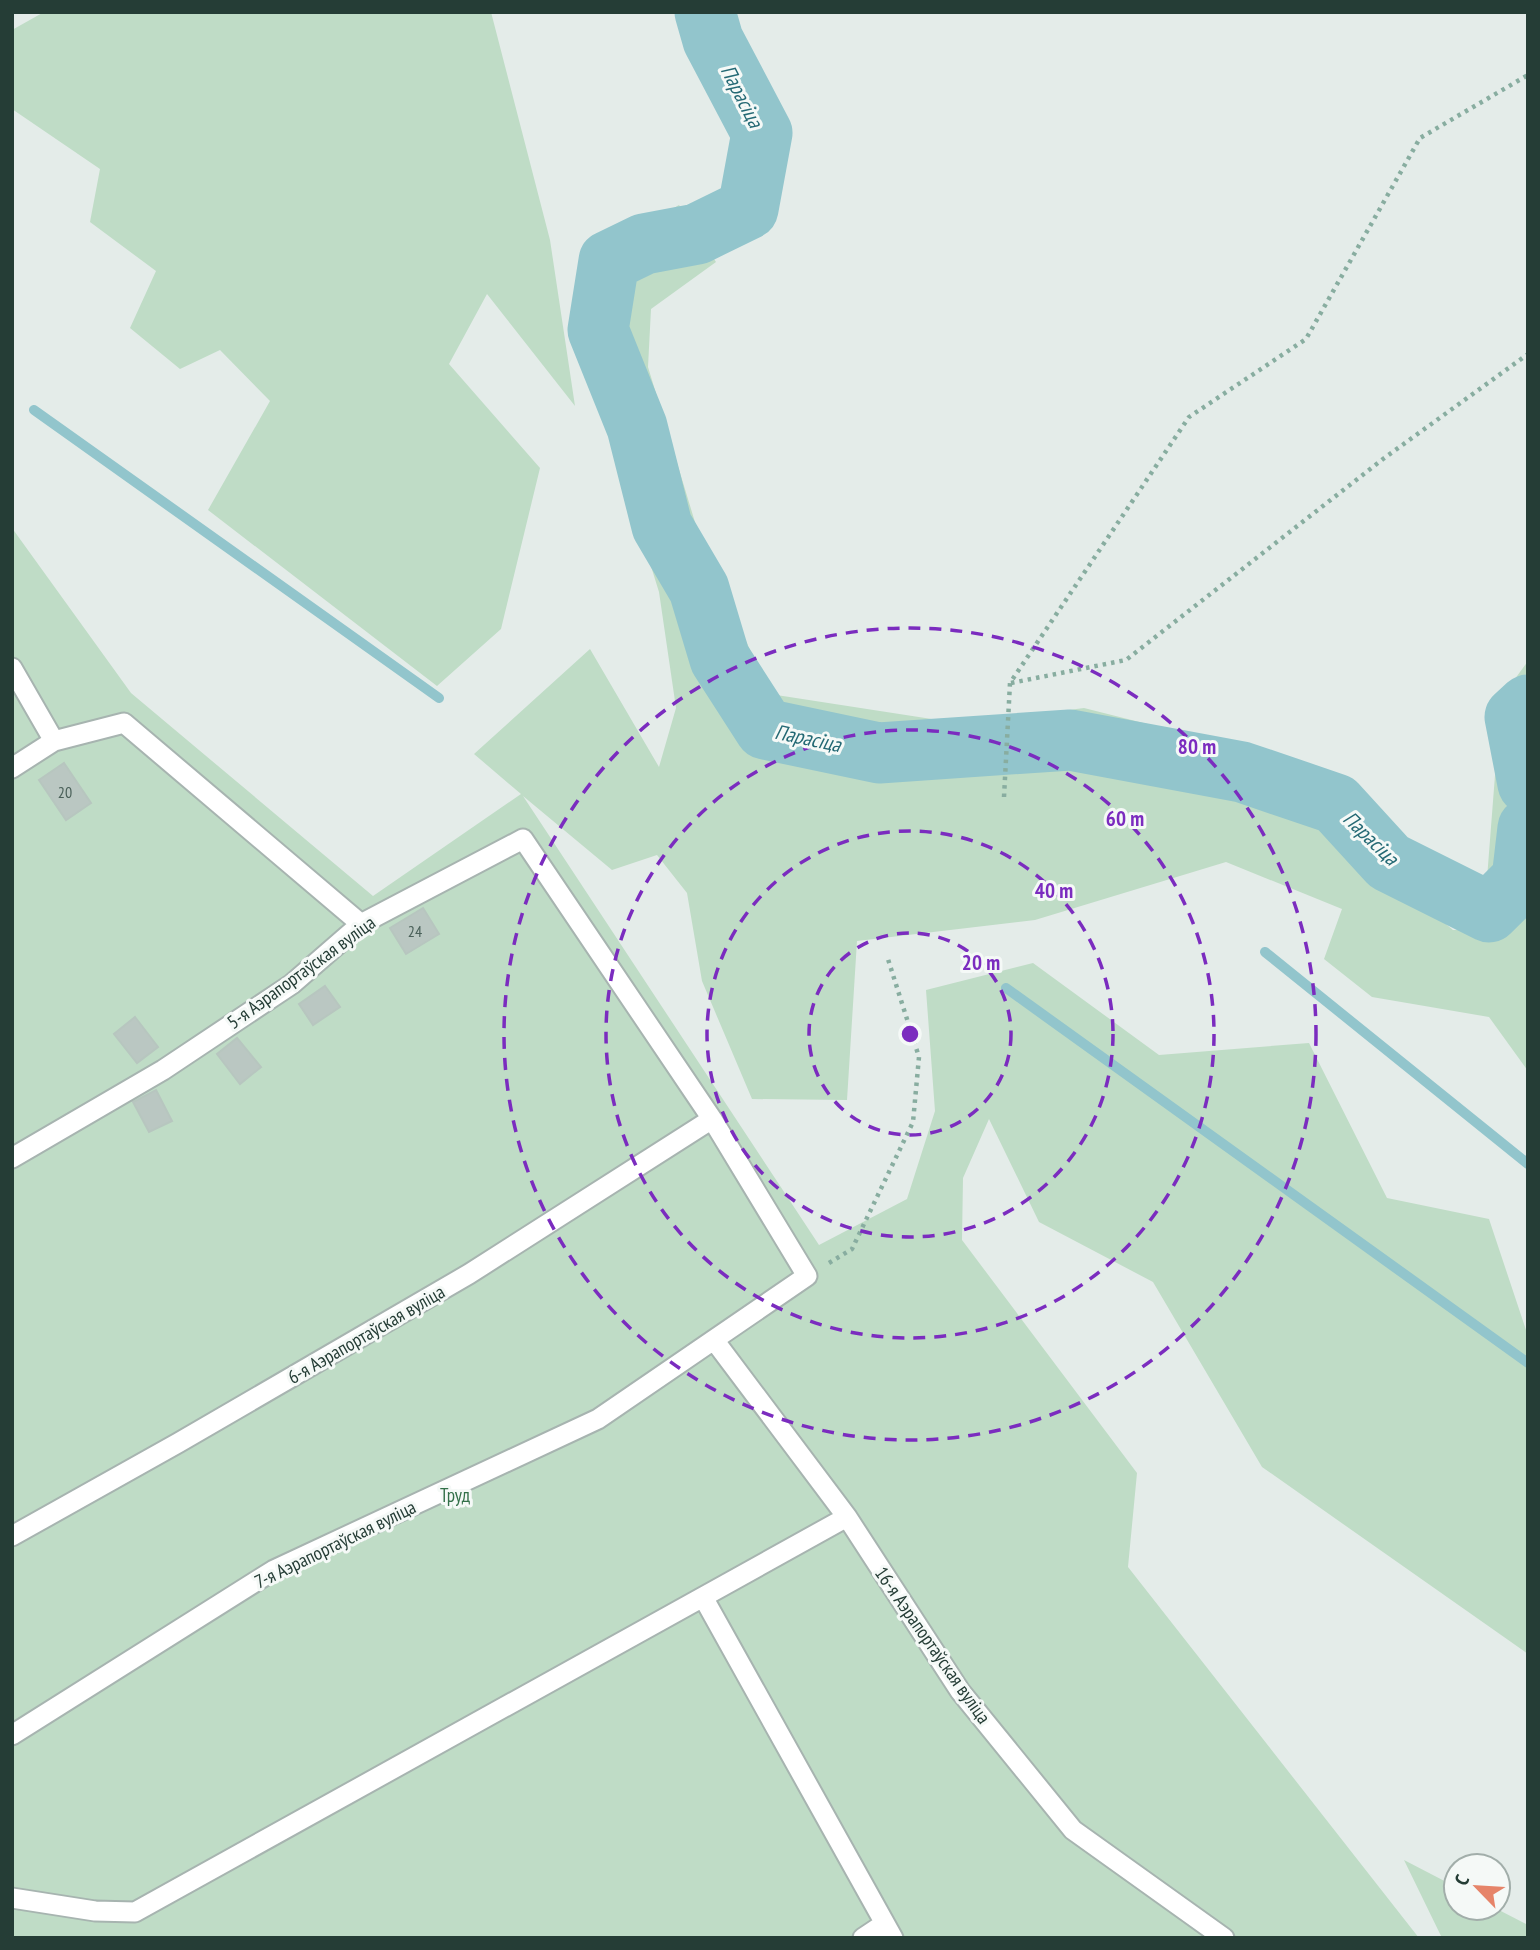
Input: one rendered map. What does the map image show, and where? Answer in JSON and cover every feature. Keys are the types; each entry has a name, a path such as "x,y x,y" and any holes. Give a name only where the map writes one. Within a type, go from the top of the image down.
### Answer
{"lane":[{"path":"12,668 54,741"},
{"path":"12,768 54,741 124,723 361,924"},
{"name":"5-я Аэрапортаўская вуліца","path":"12,1158 163,1070 292,984 361,924 523,839 712,1119"},
{"path":"712,1119 807,1276"},
{"name":"6-я Аэрапортаўская вуліца","path":"12,1536 178,1443 469,1273 712,1119"},
{"name":"7-я Аэрапортаўская вуліца","path":"12,1735 274,1570 598,1419 807,1276"},
{"name":"16-я Аэрапортаўская вуліца","path":"714,1340 847,1517 960,1691 1073,1830 1224,1938"},
{"path":"12,1898 95,1910 135,1912 847,1517"},
{"path":"703,1597 888,1931 863,1938"}],"path":[{"path":"1004,797 1010,683 1188,417 1306,339 1420,138 1528,75"},
{"path":"1010,683 1126,660 1383,459 1528,354"},
{"path":"807,1276 852,1249 913,1122 919,1057 887,956"}],"green space":[{"path":"44,12 491,12 550,240 575,406 487,294 449,364 540,468 501,629 437,686 208,510 270,401 220,350 180,369 130,328 156,271 90,222 100,169 12,109 12,30"},
{"name":"Труд","path":"679,205 716,262 651,309 648,367 701,542 770,694 964,724 1084,708 1282,758 1303,803 1453,930 1483,930 1501,698 1528,661 1528,1071 1489,1017 1372,997 1324,959 1342,909 1226,862 1035,920 857,941 847,1100 752,1099 702,981 687,893 657,855 612,870 523,796 819,1245 907,1199 935,1111 926,990 1033,963 1159,1055 1309,1043 1387,1198 1489,1219 1528,1336 1528,1654 1262,1467 1153,1282 1039,1222 989,1119 963,1178 962,1240 1137,1473 1128,1567 1419,1938 12,1938 12,528 131,693 373,896 521,794 474,754 590,649 659,767 676,708 659,592 582,344 593,255"},
{"path":"1404,1860 1442,1880 1442,1922 1512,1922 1512,1917 1528,1925 1528,1938 1442,1938"}],"building":[{"path":"64,763 91,803 66,820 39,780"},
{"path":"423,908 439,934 406,954 390,928"},
{"path":"325,986 340,1007 313,1025 299,1004"},
{"path":"135,1017 158,1047 137,1063 114,1034"},
{"path":"237,1038 261,1067 240,1084 217,1054"},
{"path":"156,1090 172,1121 149,1132 133,1102"}],"waterway":[{"name":"Парасіца","path":"705,12 713,40 762,133 748,209 697,234 644,244 609,261 598,330 637,427 662,526 699,589 720,659 765,729 879,753 1070,740 1242,772 1336,804 1389,862 1489,912 1522,879 1528,828"},
{"path":"34,410 439,698"},
{"name":"Парасіца","path":"1528,705 1515,717 1528,784"},
{"path":"1265,952 1528,1164"},
{"path":"1006,988 1528,1363"}]}
